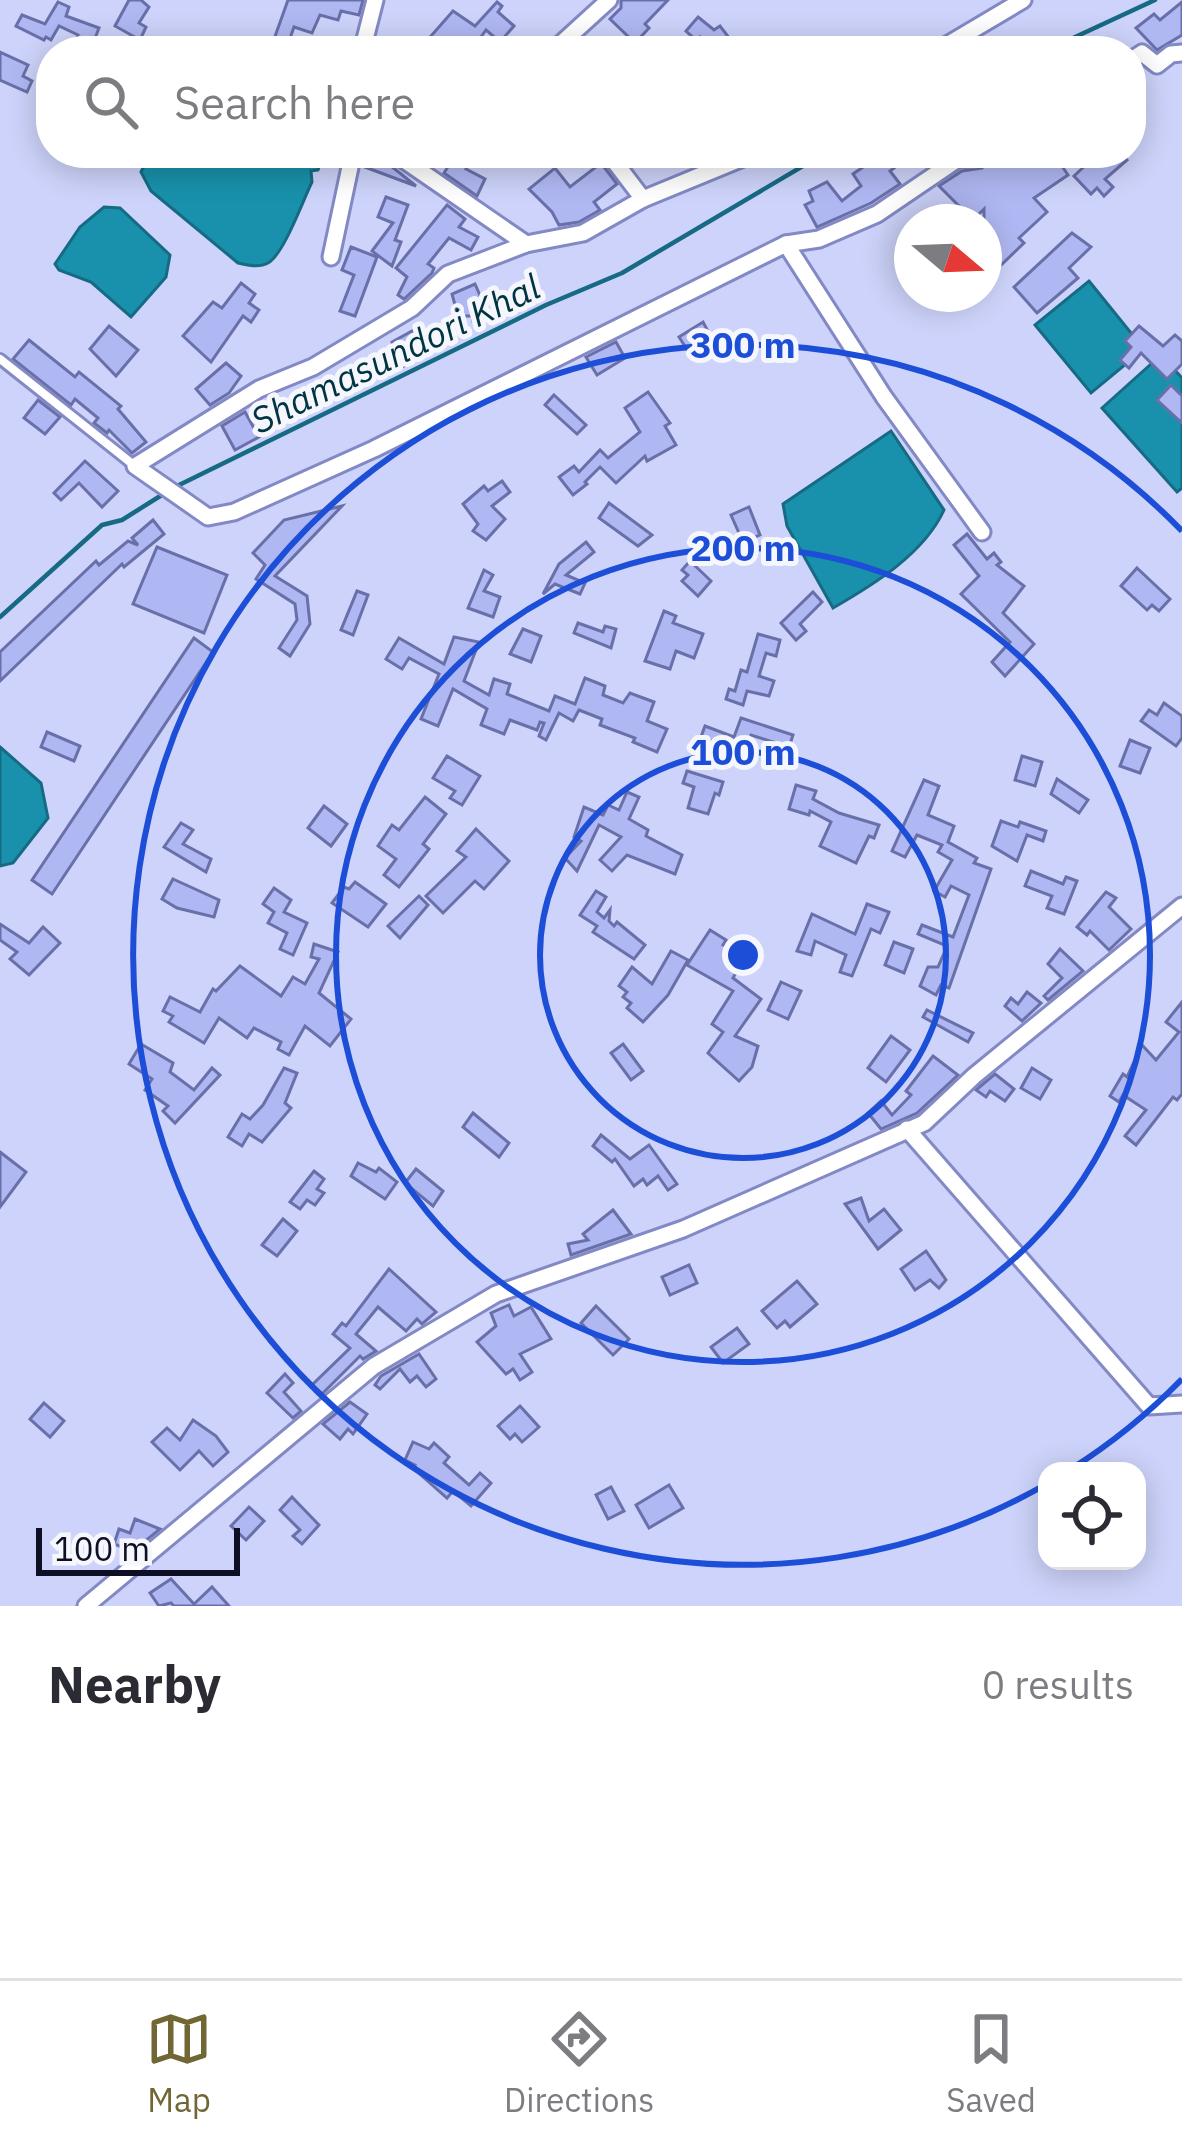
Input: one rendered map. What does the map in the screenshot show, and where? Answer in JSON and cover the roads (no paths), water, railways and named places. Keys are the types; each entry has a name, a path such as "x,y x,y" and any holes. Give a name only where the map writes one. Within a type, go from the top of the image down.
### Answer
{"street":[{"path":"366,36 375,0"},
{"path":"569,36 609,0"},
{"path":"962,36 1023,0"},
{"path":"1146,55 1157,64 1182,53"},
{"path":"331,257 350,168"},
{"path":"416,168 526,244"},
{"path":"620,168 644,199"},
{"path":"719,168 644,199 583,233 526,244 448,274 412,308 313,367 259,389 135,466 208,517 234,512 374,449 786,244 818,238 877,214 945,168"},
{"path":"786,244 884,398 982,532"},
{"path":"86,1606 374,1366 496,1294 683,1229 924,1124 974,1076 1182,906"},
{"path":"908,1129 1149,1406 1182,1404"}],"lane":[{"path":"0,359 135,466"}],"water":[{"path":"143,168 319,168 311,171 312,182 280,249 268,263 257,266 238,263 151,191"},
{"path":"104,207 120,208 170,255 166,277 131,317 91,282 55,264 80,227"},
{"path":"1089,281 1144,349 1091,393 1035,325"},
{"path":"1161,355 1182,378 1182,488 1177,492 1102,408"},
{"path":"891,431 944,510 911,554 833,608 787,526 783,504"},
{"path":"0,747 41,783 48,818 13,863 0,866"}],"waterway":[{"name":"Shamasundori Khal","path":"1077,36 1155,0"},
{"name":"Shamasundori Khal","path":"175,487 546,305 622,273 800,168"},
{"name":"Shamasundori Khal","path":"0,617 102,525 122,520 165,493"}]}
